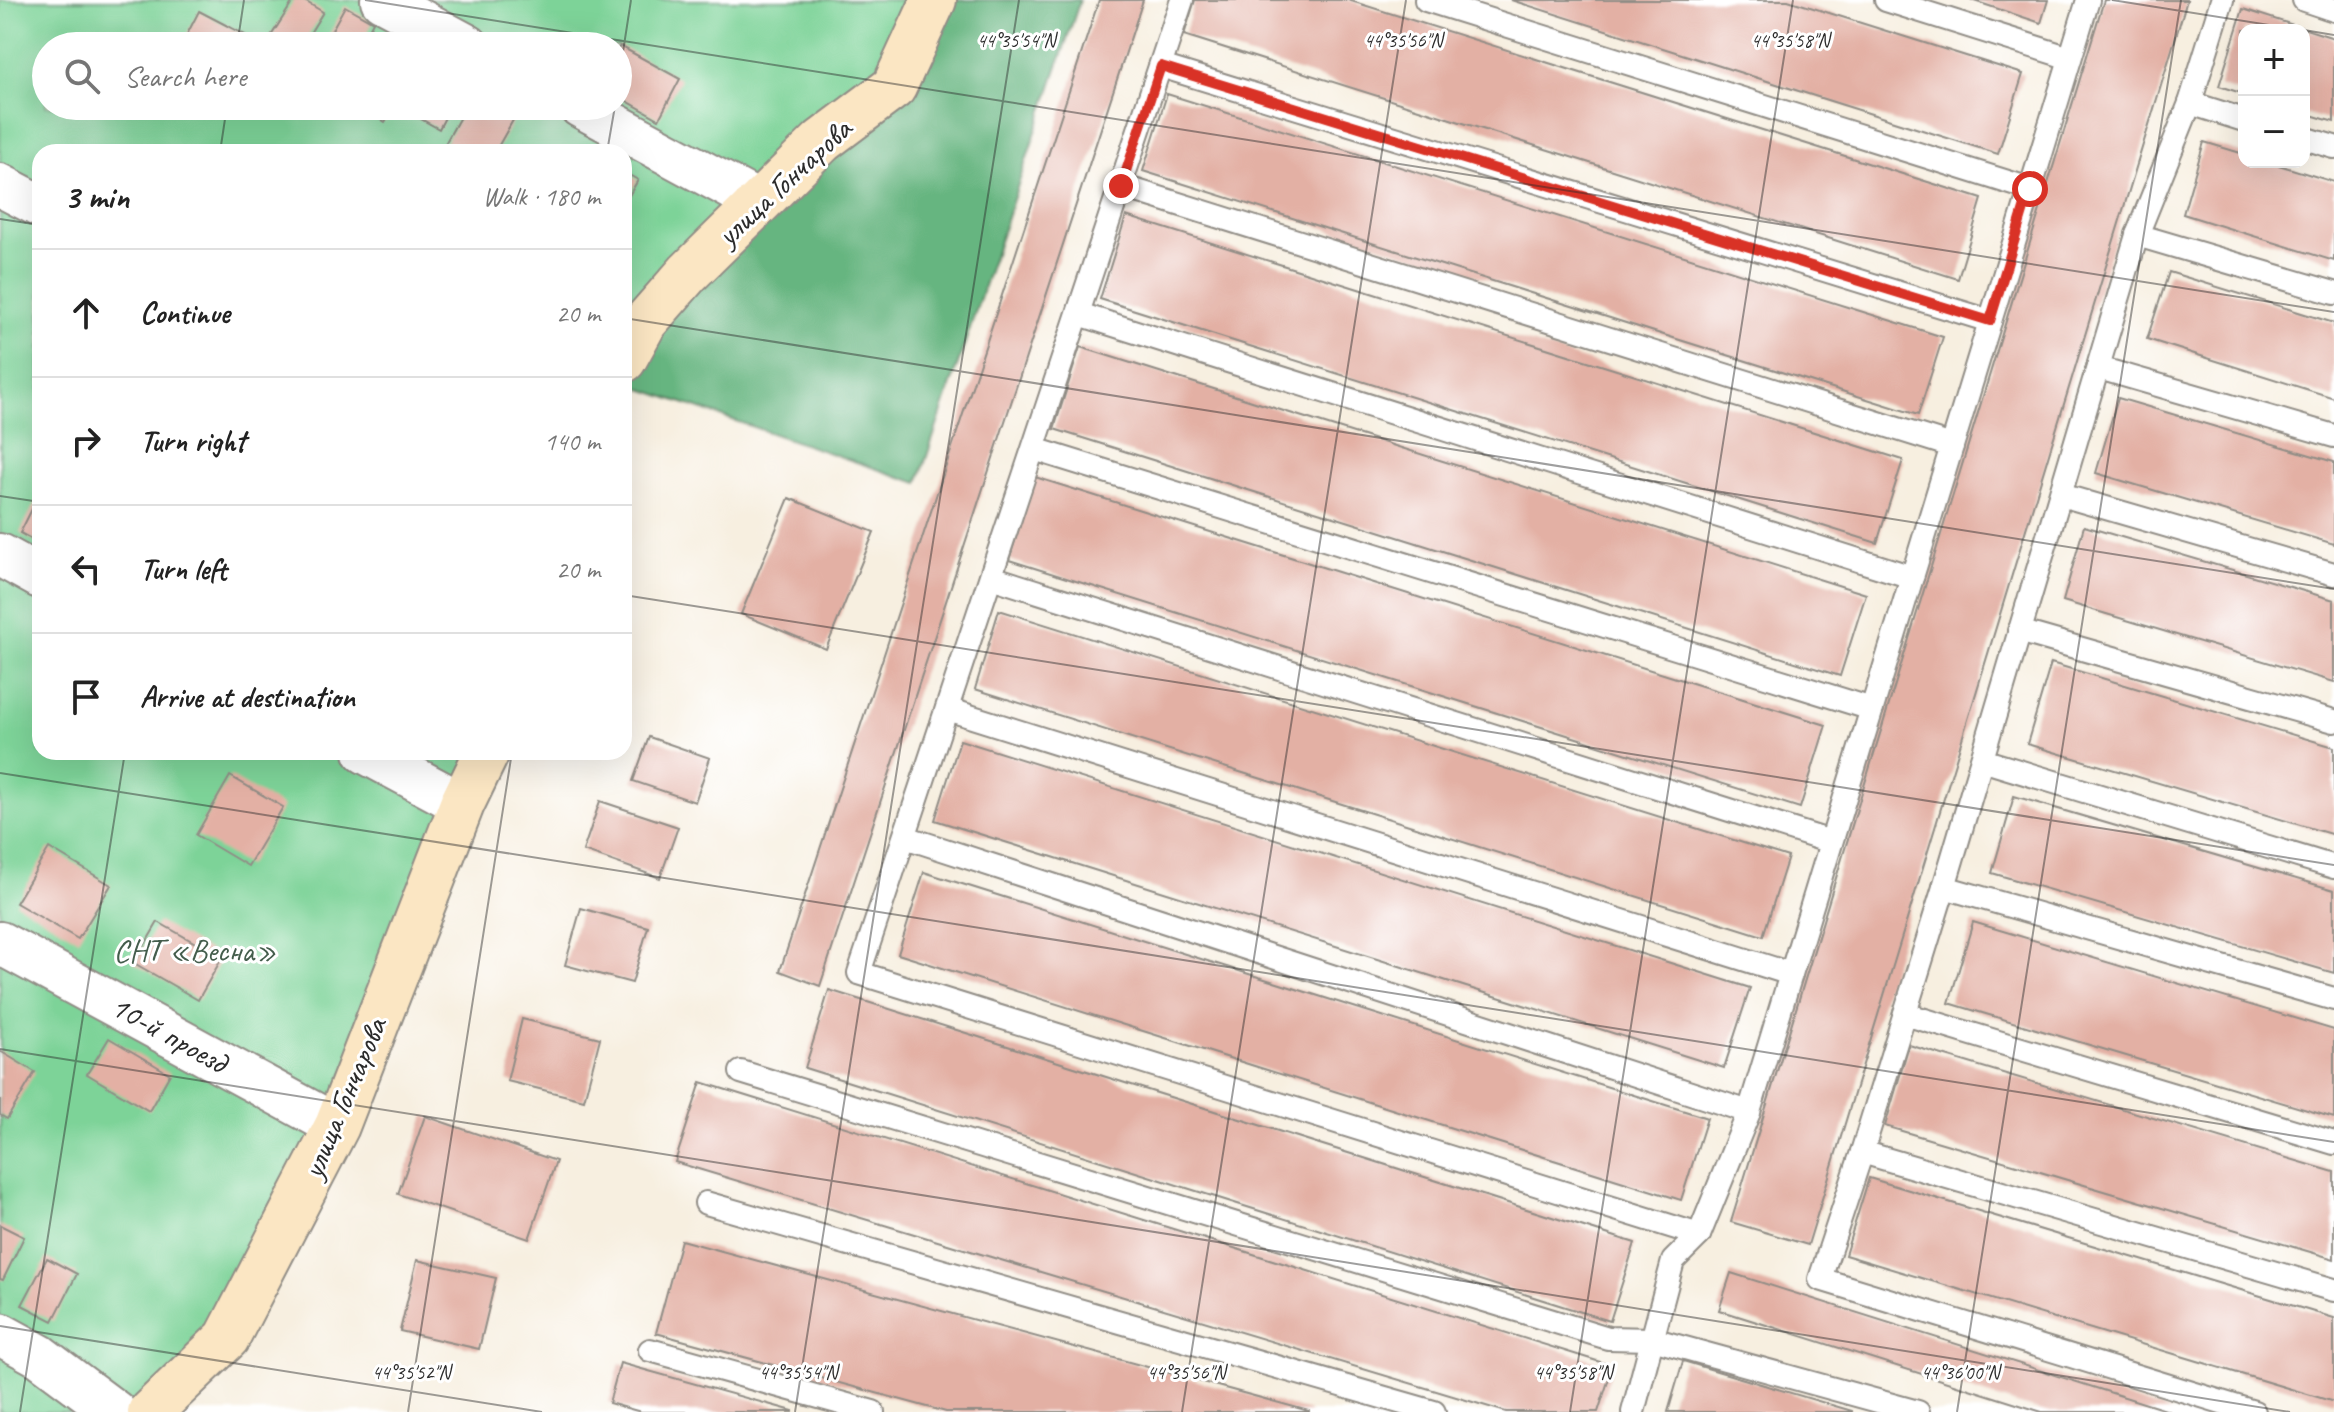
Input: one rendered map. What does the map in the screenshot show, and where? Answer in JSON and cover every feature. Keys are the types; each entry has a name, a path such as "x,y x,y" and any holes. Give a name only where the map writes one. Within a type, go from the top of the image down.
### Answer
{"street":[{"path":"382,0 442,32"},
{"name":"улица Гончарова","path":"632,346 645,322 688,273 758,202 822,141 894,87 934,0"},
{"path":"606,120 758,202"},
{"path":"0,185 32,202"},
{"path":"0,555 32,573"},
{"path":"380,760 462,804"},
{"name":"улица Гончарова","path":"150,1412 227,1338 337,1126 462,804 483,760"},
{"name":"10-й проезд","path":"0,943 337,1126"},
{"path":"0,1334 40,1356 115,1412"}],"lane":[{"path":"1182,0 859,973 1699,1235"},
{"path":"1426,0 2030,189"},
{"path":"1886,0 2070,58"},
{"path":"1633,1412 1673,1261 1699,1235 1749,1112 2088,0"},
{"path":"2222,0 2190,103 2137,235 1944,887 1820,1279 2254,1412"},
{"path":"2304,0 2334,10"},
{"path":"1161,66 1990,321"},
{"path":"2190,103 2238,118"},
{"path":"2310,140 2334,147"},
{"path":"1121,186 1952,446"},
{"path":"2137,235 2334,293"},
{"path":"1079,314 1912,577"},
{"path":"2099,368 2334,436"},
{"path":"1034,449 1872,709"},
{"path":"2061,495 2334,574"},
{"path":"991,577 1831,842"},
{"path":"2019,631 2334,721"},
{"path":"947,709 1791,974"},
{"path":"1982,760 2334,867"},
{"path":"905,837 1749,1112"},
{"path":"1944,887 2334,999"},
{"path":"1905,1014 2334,1143"},
{"path":"741,1072 1608,1338 1652,1339 1918,1412"},
{"path":"1862,1152 2334,1290"},
{"path":"706,1203 1434,1412"},
{"path":"650,1350 873,1412"}],"green space":[{"name":"СНТ «Весна»","path":"0,0 934,0 894,87 632,352 632,144 32,144 32,760 483,760 227,1338 150,1412 0,1412"},
{"path":"934,0 1080,0 918,483 632,386 632,351 822,141"}],"building":[{"path":"294,0 303,0 323,12 311,32 274,32"},
{"path":"1099,0 1143,0 820,986 780,971"},
{"path":"1195,0 1348,0 1982,199 1958,279 1184,35"},
{"path":"1511,0 1788,0 2023,74 1998,154"},
{"path":"1971,0 2048,0 2041,23"},
{"path":"2104,0 2187,0 1808,1245 1731,1222"},
{"path":"345,6 373,22 368,32 331,32"},
{"path":"2243,9 2290,24 2238,24"},
{"path":"199,11 239,32 188,32"},
{"path":"2238,25 2238,92 2219,86"},
{"path":"2310,30 2334,38 2334,122 2310,115"},
{"path":"632,53 680,79 659,119 632,104"},
{"path":"1167,94 1943,337 1918,415 1143,171"},
{"path":"423,120 444,120 439,129"},
{"path":"458,120 513,120 500,144 445,144"},
{"path":"2204,142 2238,152 2238,168 2288,168 2334,182 2334,261 2183,214"},
{"path":"632,177 638,180 632,190"},
{"path":"1126,216 1903,460 1877,543 1100,299"},
{"path":"2169,272 2334,323 2334,398 2147,339"},
{"path":"1080,347 1866,594 1840,676 1054,429"},
{"path":"2118,398 2334,462 2334,544 2096,473"},
{"path":"1035,477 1826,725 1800,808 1009,560"},
{"path":"789,498 874,532 826,649 741,614"},
{"path":"32,509 32,540 20,533"},
{"path":"2084,526 2334,600 2334,682 2063,601"},
{"path":"999,610 1788,857 1763,936 975,689"},
{"path":"2051,663 2334,747 2334,835 2027,744"},
{"path":"649,737 710,758 695,802 633,781"},
{"path":"960,740 1750,988 1724,1068 935,820"},
{"path":"230,776 283,807 248,866 196,835"},
{"path":"2014,796 2334,890 2334,973 1992,873"},
{"path":"600,801 678,827 660,878 583,851"},
{"path":"49,848 111,885 78,939 16,903"},
{"path":"924,872 1707,1118 1681,1200 898,954"},
{"path":"581,908 648,927 632,983 565,965"},
{"path":"158,922 222,958 198,1000 134,963"},
{"path":"1973,922 2334,1030 2334,1118 1949,1003"},
{"path":"829,990 1635,1243 1610,1321 805,1068"},
{"path":"522,1019 600,1038 584,1100 507,1081"},
{"path":"109,1038 170,1074 149,1111 87,1074"},
{"path":"1909,1045 2334,1172 2334,1259 1885,1126"},
{"path":"0,1051 35,1072 7,1119 0,1115"},
{"path":"701,1082 1613,1366 1598,1412 1506,1412 675,1162"},
{"path":"425,1116 556,1161 529,1239 398,1194"},
{"path":"1869,1178 2334,1318 2334,1402 1845,1255"},
{"path":"0,1225 24,1237 3,1280 0,1279"},
{"path":"681,1240 1309,1412 946,1412 656,1333"},
{"path":"47,1258 77,1274 53,1321 22,1305"},
{"path":"417,1260 496,1278 479,1349 400,1331"},
{"path":"1731,1273 2169,1412 2042,1412 1719,1310"},
{"path":"1683,1361 1852,1411 1852,1412 1668,1412"},
{"path":"620,1363 793,1412 641,1412 609,1403"}],"route":[{"path":"1121,186 1161,66 1990,321 2030,189"}]}
